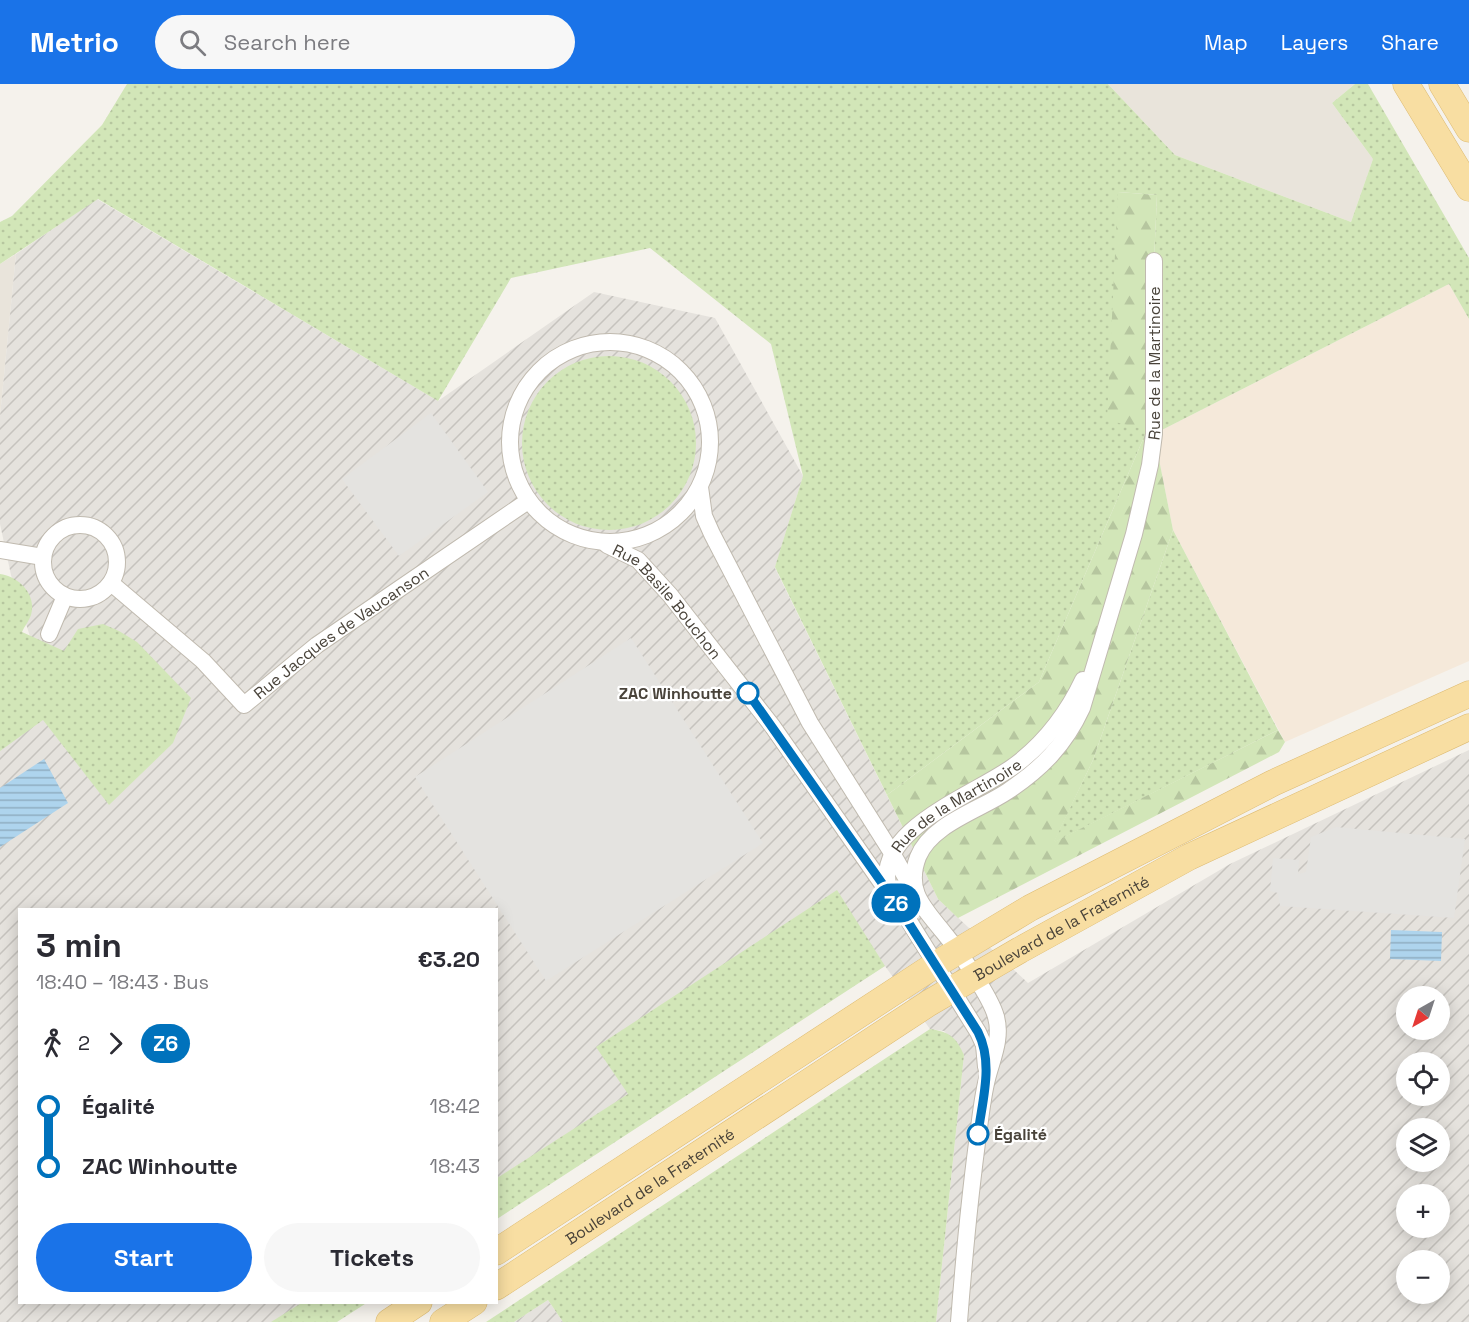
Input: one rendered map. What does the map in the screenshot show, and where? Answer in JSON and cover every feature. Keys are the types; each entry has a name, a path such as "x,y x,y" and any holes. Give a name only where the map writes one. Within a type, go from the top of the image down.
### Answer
{"main road":[{"path":"1406,84 1469,188"},
{"path":"1442,84 1469,129"},
{"name":"Boulevard de la Fraternité","path":"498,1250 935,964 1030,908 1273,783 1469,694"},
{"name":"Boulevard de la Fraternité","path":"498,1286 973,977 1189,857 1469,727"},
{"path":"389,1322 416,1304"},
{"path":"443,1322 471,1304"}],"street":[{"name":"Rue de la Martinoire","path":"959,1322 971,1185 986,1080 996,1045 997,1022 991,1003 957,952 917,899 914,872 926,843 943,829 1026,778 1060,747 1082,708 1134,534 1154,434 1154,261"},
{"path":"601,342 634,344 664,357 677,367 698,393 709,423 710,440 706,472 700,487 679,515 658,530 635,539 601,542 576,536 553,525 528,501 513,472 510,456 510,431 515,407 531,379 555,357 585,344 601,342"},
{"path":"700,487 704,516 712,534 797,699 892,853 917,899"},
{"name":"Rue Jacques de Vaucanson","path":"111,583 203,661 244,705 317,645 528,501"},
{"path":"87,525 108,537 114,548 117,566 111,583 102,592 90,598 77,599 65,596 47,580 43,569 46,545 63,528 87,525"},
{"name":"Rue Basile Bouchon","path":"601,542 638,560 670,596 773,727 896,903"},
{"path":"0,550 43,557"},
{"path":"49,634 65,596"},
{"name":"Rue de la Martinoire","path":"986,1080 981,1038 896,903 887,879 892,853 900,841 916,826 999,777 1032,751 1069,705 1102,637"}],"shaded area":[{"path":"1108,84 1355,84 1332,103 1373,159 1351,222 1175,155"},
{"path":"97,199 438,401 594,292 715,318 803,476 775,568 938,899 1028,983 1230,864 1469,750 1469,1322 936,1322 964,1055 944,1031 930,1029 885,966 498,1209 498,908 18,908 18,1304 347,1304 318,1322 0,1322 0,734 48,695 11,575 0,524 0,416 16,254"},
{"path":"16,254 0,416 0,264"},
{"path":"1449,284 1469,319 1469,661 1285,742 1173,530 1154,434"},
{"path":"431,413 488,492 399,556 342,479"},
{"path":"631,638 763,843 546,981 415,777"},
{"path":"1336,827 1465,839 1454,918 1280,906 1278,893 1270,891 1273,858 1299,860 1298,874 1306,872 1311,837"},
{"path":"548,1300 563,1322 514,1322"}],"green space":[{"path":"127,84 1108,84 1175,155 1351,222 1373,159 1332,103 1355,84 1368,84 1469,258 1469,319 1449,284 1154,434 1154,261 1157,195 1118,192 1147,430 1039,682 887,795 775,567 803,476 771,344 650,248 511,278 438,401 98,199 0,264 0,222 12,216 102,125"},
{"path":"1118,192 1157,195 1154,261 1154,434 1173,530 1093,760 1054,842 1278,730 1285,742 1279,752 958,918 938,899 887,795 1039,682 1147,430 1107,420"},
{"path":"609,356 642,363 657,371 670,382 681,395 689,410 696,443 689,476 681,491 670,504 657,515 642,523 609,530 576,523 561,515 548,504 537,491 529,476 522,443 529,410 537,395 548,382 561,371 576,363"},
{"path":"1173,530 1278,730 1053,843 1093,760"},
{"path":"0,574 13,578 29,593 31,615 22,632 64,651 78,629 103,624 137,642 191,698 173,743 109,805 43,720 0,751"},
{"path":"837,890 885,966 498,1218 498,1177 628,1094 596,1047"},
{"path":"930,1029 952,1036 964,1055 936,1322 563,1322 548,1300 514,1322 486,1322"},
{"path":"300,1304 365,1304 337,1322 271,1322"}],"water":[{"path":"44,759 68,803 0,847 0,788"},
{"path":"1391,930 1442,932 1441,961 1390,959"}],"bus line":[{"name":"Z6","path":"748,693 896,903 978,1032 984,1045 986,1080 978,1134"}],"place":[{"name":"ZAC Winhoutte","path":"748,693"},
{"name":"Égalité","path":"978,1134"}]}
